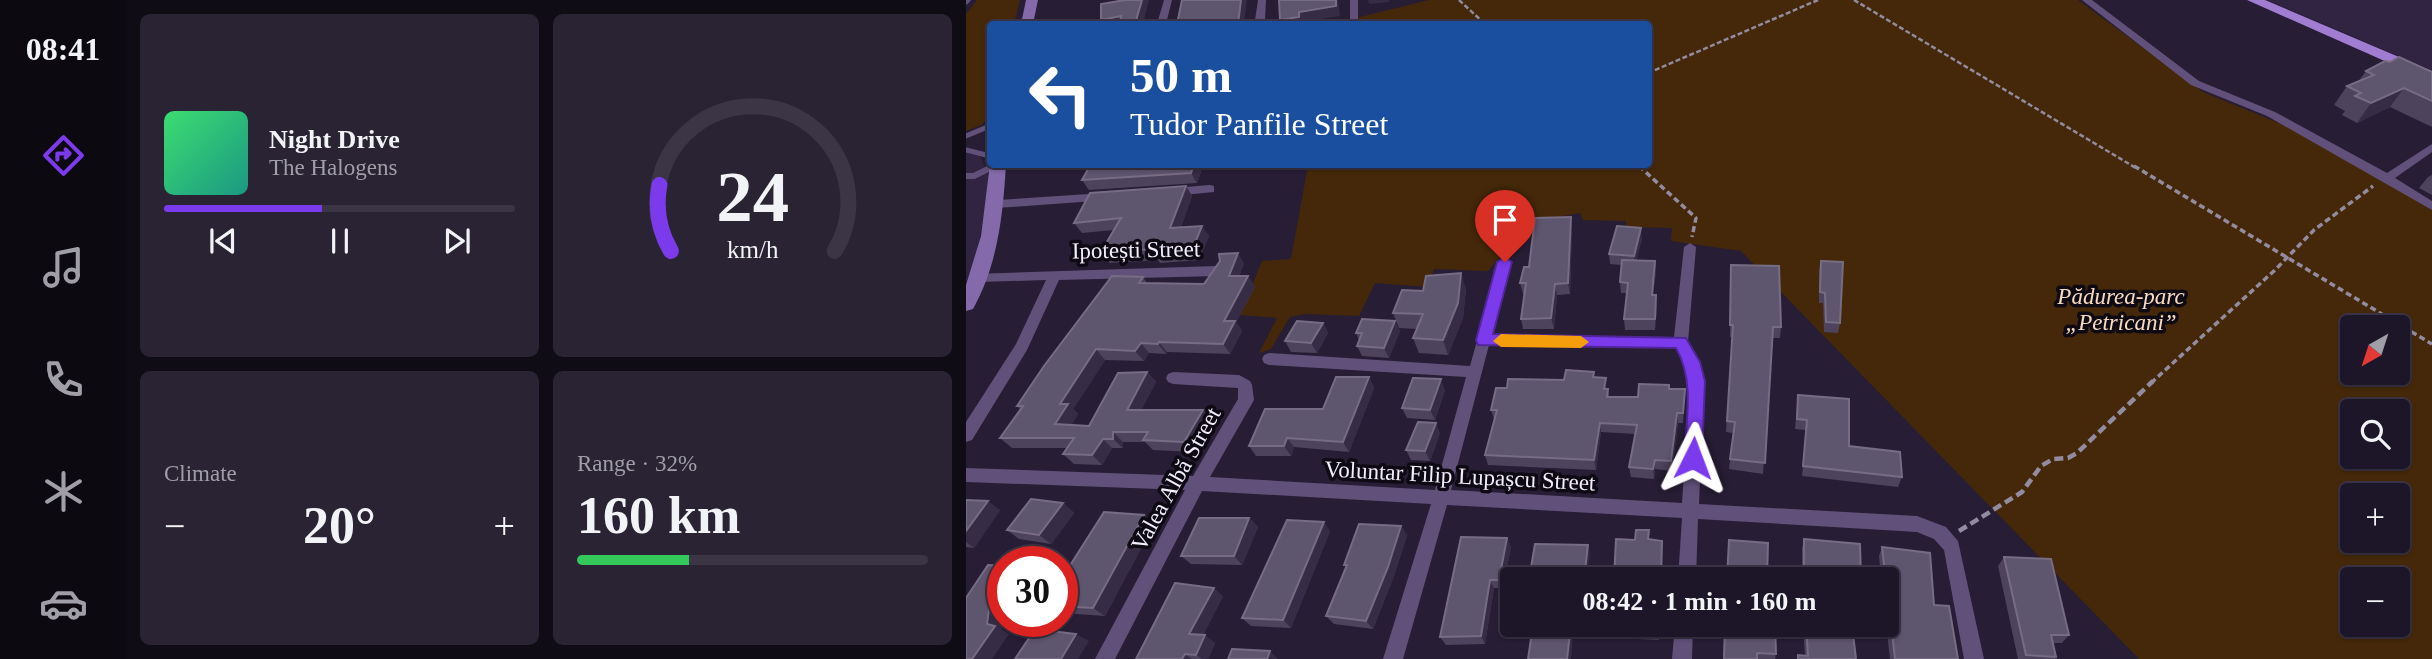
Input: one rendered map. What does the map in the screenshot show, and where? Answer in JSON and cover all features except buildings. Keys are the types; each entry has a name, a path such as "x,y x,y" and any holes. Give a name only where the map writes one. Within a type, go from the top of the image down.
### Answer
{"main road":[{"path":"1028,21 1032,0"},
{"path":"2254,0 2432,76"},
{"path":"966,304 990,236 997,204 998,168"}],"street":[{"path":"1162,21 1168,0"},
{"path":"1259,20 1262,0"},
{"path":"1354,0 1355,19"},
{"path":"2086,0 2195,83 2271,114 2432,206"},
{"path":"2387,178 2432,147"},
{"path":"1156,193 1210,189"},
{"path":"997,204 1116,196"},
{"path":"1688,567 1697,381 1692,362 1681,342 1690,247"},
{"path":"1393,659 1441,498 1505,262"},
{"name":"Ipotești Street","path":"978,276 1217,271"},
{"name":"Ipotești Street","path":"966,435 1021,346 1055,275"},
{"path":"1484,340 1681,342"},
{"path":"1269,359 1474,372"},
{"name":"Valea Albă Street","path":"1105,659 1197,484 1246,400 1245,385 1239,380 1173,378"},
{"name":"Voluntar Filip Lupașcu Street","path":"966,475 1197,484 1917,524 1931,528 1947,539"},
{"path":"1947,539 1956,559 1974,659"},
{"path":"1682,659 1683,637"}],"lane":[{"path":"966,136 987,127"},
{"path":"966,149 987,155"},
{"path":"966,176 974,176 991,168"},
{"path":"966,186 974,176"}],"path":[{"path":"1459,0 1482,21"},
{"path":"1652,70 1818,0"},
{"path":"1854,0 2432,344"},
{"path":"1640,168 1696,218 1690,247"},
{"path":"1947,539 2022,492 2041,466 2053,459 2068,458 2087,446 2095,433 2287,258 2314,230 2365,190 2387,178"}],"shaded area":[{"path":"2267,0 2432,0 2432,70"},
{"path":"966,152 979,154 990,177 978,248 966,283"}],"green space":[{"path":"977,0 1020,0 1015,21 987,21 987,120 966,131 966,14"},
{"name":"Pădurea-parc „Petricani”","path":"1429,0 2078,0 2203,92 2296,130 2432,210 2432,659 2139,659 1741,251 1671,241 1672,228 1626,227 1626,221 1583,220 1580,213 1522,223 1514,241 1488,271 1434,269 1428,287 1375,283 1359,316 1305,314 1290,317 1271,349 1259,353 1277,318 1240,315 1262,261 1291,259 1307,168 1652,168 1652,21 1348,21"}],"slow traffic":[{"path":"1501,341 1581,342"}],"route":[{"path":"1505,262 1484,340 1681,342 1692,362 1697,381 1693,458"}]}
